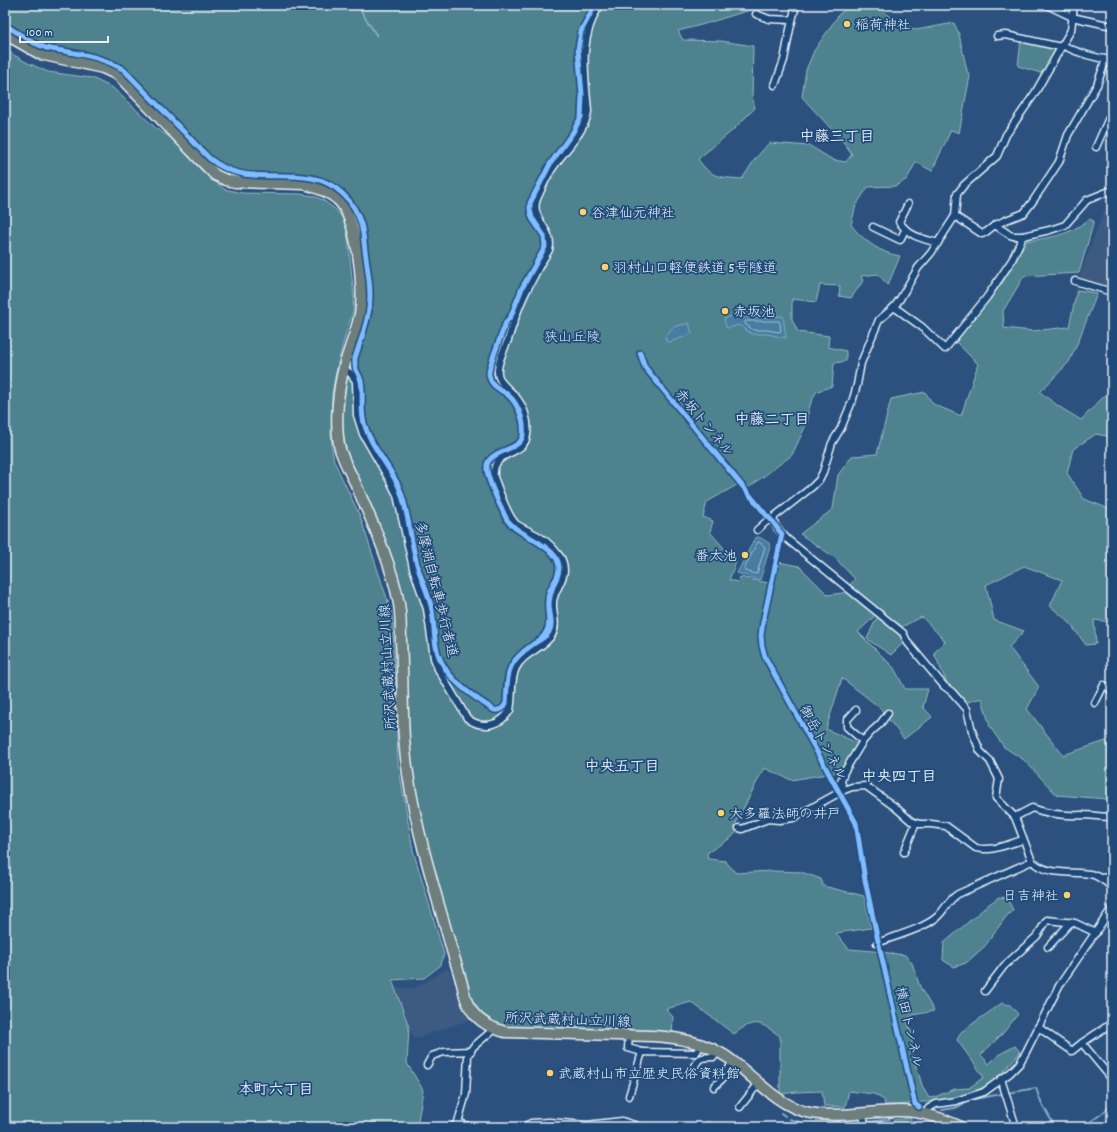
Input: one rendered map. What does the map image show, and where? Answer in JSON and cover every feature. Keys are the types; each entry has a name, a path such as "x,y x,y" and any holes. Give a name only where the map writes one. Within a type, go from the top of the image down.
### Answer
{"main road":[{"name":"所沢武蔵村山立川線","path":"5,34 40,54 103,68 118,75 215,175 235,182 304,184 324,190 338,200 345,209 351,221 355,237 362,285 360,313 344,369 339,396 339,443 342,458 356,485 388,563 400,605 404,739 412,800 427,864 468,1005 481,1021 494,1029 505,1032 672,1037 701,1044 717,1052 733,1062 778,1098 806,1112 835,1114 901,1111 941,1118 961,1127"}],"street":[{"path":"344,369 350,372 356,381 357,415 363,434 397,495 413,568 425,602 432,650 438,669 467,718 474,723 483,725 497,723 507,715 510,710 514,674 517,665 545,642 553,632 555,620 553,608 554,596 564,572 562,561 555,550 536,534 517,524 511,517 494,477 497,461 520,447 526,441 528,434 524,409 500,381 498,371 501,358 522,302 549,250 550,238 536,214 535,204 552,169 587,119 588,111 584,51 588,28 600,5"},
{"path":"775,85 784,60 796,5"},
{"path":"1047,5 1072,17 1112,26"},
{"path":"757,530 767,521 773,520 775,516 819,480 832,443 841,428 856,391 860,363 880,320 894,308 918,268 932,253 955,216 957,194 964,185 997,156 1006,135 1035,93 1071,30 1074,5"},
{"path":"756,14 769,19 792,20"},
{"path":"955,216 982,234 995,225 1024,213 1059,162 1068,135 1097,85 1109,59 1082,54 1061,46 1002,34"},
{"path":"1096,147 1112,111"},
{"path":"995,225 1010,235 1024,236 1050,230 1065,225 1087,200 1112,191"},
{"path":"908,204 899,222 905,230 914,237 938,243"},
{"path":"873,227 900,240 905,230"},
{"path":"894,308 922,327 945,349 987,296 1012,260 1024,236"},
{"path":"1075,281 1112,292"},
{"path":"773,520 777,528 787,539 902,633 908,643 944,686 952,692 967,709 972,731 980,751 990,761 999,779 996,798 1015,817 1032,861 1044,869 1068,873 1091,874 1100,878 1112,887"},
{"path":"1095,703 1104,685 1112,692"},
{"path":"856,710 847,720 847,728 863,741"},
{"path":"844,790 842,782 844,772 863,741 880,724 888,713"},
{"path":"739,828 742,829 768,819 779,820 793,818 844,790 852,787 866,786 895,807 911,821 916,823 946,826 970,844 982,850 992,849 1023,840"},
{"path":"1015,817 1032,808 1046,813 1072,817 1081,815 1112,817"},
{"path":"904,852 916,823"},
{"path":"877,943 929,922 944,909 952,898 958,894 1032,861"},
{"path":"1100,878 1112,876"},
{"path":"925,1114 932,1106 956,1101 984,1092 1019,1064 1059,986 1112,908"},
{"path":"985,991 1004,966 1037,936 1047,920 1071,922 1096,933"},
{"path":"1048,947 1071,922"},
{"path":"1038,1027 1072,1051 1111,1025"},
{"path":"453,1127 458,1122 466,1094 468,1055 473,1047 494,1029"},
{"path":"629,1035 628,1048 642,1052 696,1053 701,1044"},
{"path":"1082,1043 1112,1079"},
{"path":"427,1065 432,1056 444,1052 471,1051"},
{"path":"629,1096 642,1052"},
{"path":"691,1074 698,1059 701,1057 714,1058 717,1052"},
{"path":"714,1087 722,1079 733,1062"},
{"path":"1001,1079 1016,1127"},
{"path":"740,1107 758,1083"},
{"path":"863,1112 865,1127"},
{"path":"523,1127 531,1123 549,1122 587,1125 622,1121 641,1127"},
{"path":"458,1122 470,1127"}],"shaded area":[{"path":"1110,194 1112,195 1112,289 1079,278"},
{"path":"446,969 450,971 459,1001 469,1020 414,1039 396,988 414,988"}],"green space":[{"name":"狭山丘陵","path":"5,5 751,5 750,10 678,31 683,40 721,41 753,46 752,96 755,108 733,130 698,159 712,174 722,177 742,179 755,159 769,143 810,146 833,160 846,162 852,154 845,144 802,97 806,70 814,51 840,13 854,5 882,5 884,12 896,21 916,30 954,23 959,34 967,71 970,76 959,133 951,130 932,171 916,162 907,179 896,186 868,187 856,205 851,225 861,236 879,249 900,256 888,285 878,274 861,276 863,281 851,298 839,296 840,286 820,285 816,302 792,299 792,319 798,332 829,336 828,347 846,351 846,361 834,363 832,386 816,392 810,405 807,423 792,455 748,488 742,482 707,502 703,517 713,521 710,532 736,562 729,580 738,582 740,577 773,584 778,562 799,566 828,595 843,593 855,579 834,557 800,534 833,509 838,475 852,456 877,454 891,399 925,392 933,404 961,416 978,364 956,342 1003,282 1027,241 1060,235 1075,229 1089,219 1094,221 1079,273 1024,276 1003,311 1004,328 1032,331 1069,327 1077,290 1097,294 1069,362 1040,392 1058,406 1081,420 1112,388 1112,437 1096,434 1073,449 1067,473 1084,499 1112,510 1112,622 1094,620 1096,644 1086,645 1068,621 1050,606 1062,580 1024,566 986,585 994,620 1024,631 1009,647 1039,687 1027,709 1063,755 1106,741 1112,752 1112,779 1107,799 1057,795 1024,760 1004,747 990,727 982,698 964,703 947,683 934,653 945,641 922,617 901,627 877,614 858,632 894,668 905,689 928,689 923,707 932,717 904,739 879,707 842,678 826,729 859,744 839,772 791,780 764,768 736,823 738,830 732,837 707,853 708,859 725,861 736,873 773,871 801,872 821,879 823,886 864,896 871,928 836,933 849,949 905,955 912,963 920,987 934,1011 913,1015 906,1020 912,1033 912,1053 923,1088 929,1098 954,1089 969,1088 984,1077 957,1040 961,1032 1002,1003 1010,1005 1018,1014 1004,1032 981,1055 989,1064 998,1055 1015,1046 1020,1052 997,1078 984,1087 966,1095 946,1100 916,1102 916,1100 912,1100 912,1103 885,1105 884,1100 874,1094 849,1091 845,1107 824,1106 822,1091 780,1094 780,1036 762,1025 757,1024 747,1026 734,1034 691,1002 666,1009 673,1017 672,1037 505,1032 474,1014 411,793 400,605 342,458 339,396 360,313 351,221 324,190 226,180 118,75 61,60 5,34"},
{"path":"1021,40 1057,47 1057,50 1044,74 1018,66"},
{"path":"5,50 48,72 92,78 113,88 158,130 170,137 201,170 224,189 242,193 300,194 314,196 323,200 335,209 342,217 347,230 354,296 353,312 338,362 332,393 332,448 334,461 360,516 391,611 393,624 398,763 413,850 444,954 441,965 424,978 392,980 409,1027 407,1063 423,1090 417,1127 5,1127 5,367 8,360 6,354 5,357"},
{"path":"877,617 906,640 891,655 867,639"},
{"path":"999,897 1007,898 1013,910 1005,918 985,946 966,963 954,967 943,960 944,943"},
{"path":"910,1118 916,1127 868,1127 867,1125 875,1122 893,1122 893,1120"}],"water":[{"name":"赤坂池","path":"735,315 752,318 783,316 786,338 767,334 752,334 739,325 728,328 726,327 724,319"},
{"path":"689,323 692,334 670,342 666,341 665,337 673,327"},
{"name":"番太池","path":"759,537 769,543 770,547 760,580 737,573 755,538"}],"waterway":[{"path":"357,5 377,36"},
{"path":"974,1099 1036,1088 1040,1100 1055,1127"},
{"path":"942,1110 955,1108 969,1101"},
{"path":"1083,1127 1104,1112 1112,1104"},
{"path":"781,1113 785,1116"},
{"path":"789,1119 802,1123"},
{"path":"869,1122 890,1119"},
{"path":"832,1123 841,1121"},
{"path":"845,1121 862,1122"},
{"path":"813,1124 827,1124"}],"cycle path":[{"path":"555,581 559,569 557,559 541,544 519,531 511,524 505,516 489,480 487,467 491,458 496,454 518,444 523,435 523,423 516,405 509,396 494,385 491,380 489,370 506,322 511,316 522,288 545,247 544,236 532,218 530,203 550,164 573,132 581,117 582,95 578,49 581,31 595,5"},
{"name":"多摩湖自転車歩行者道","path":"5,25 34,43 46,48 96,58 124,70 209,158 221,166 234,172 258,176 297,176 320,180 336,188 348,200 354,207 361,224 370,289 370,302 367,321 355,358 356,369 362,386 363,418 367,432 395,479 402,496 417,564 431,604 435,643 438,655 445,669 457,683 494,710 500,710 506,703 508,676 512,664 523,652 543,638 549,632 551,622 549,602 555,581 548,596 549,624 546,633 542,638"},
{"name":"赤坂トンネル","path":"640,353 645,367 652,376 782,534 763,622 761,635 762,646 765,657 856,823 865,880 878,941"},
{"name":"横田トンネル","path":"879,945 915,1104 919,1107"}],"place":[{"name":"稲荷神社","path":"847,24"},
{"name":"谷津仙元神社","path":"583,212"},
{"name":"羽村山口軽便鉄道 5号隧道","path":"605,267"},
{"name":"赤坂池","path":"725,311"},
{"name":"番太池","path":"745,555"},
{"name":"大多羅法師の井戸","path":"721,813"},
{"name":"日吉神社","path":"1067,895"},
{"name":"武蔵村山市立歴史民俗資料館","path":"550,1073"}],"district":[{"name":"中藤三丁目","path":"837,136"},
{"name":"中藤二丁目","path":"772,419"},
{"name":"中央五丁目","path":"622,766"},
{"name":"中央四丁目","path":"899,776"},
{"name":"本町六丁目","path":"276,1089"}]}
